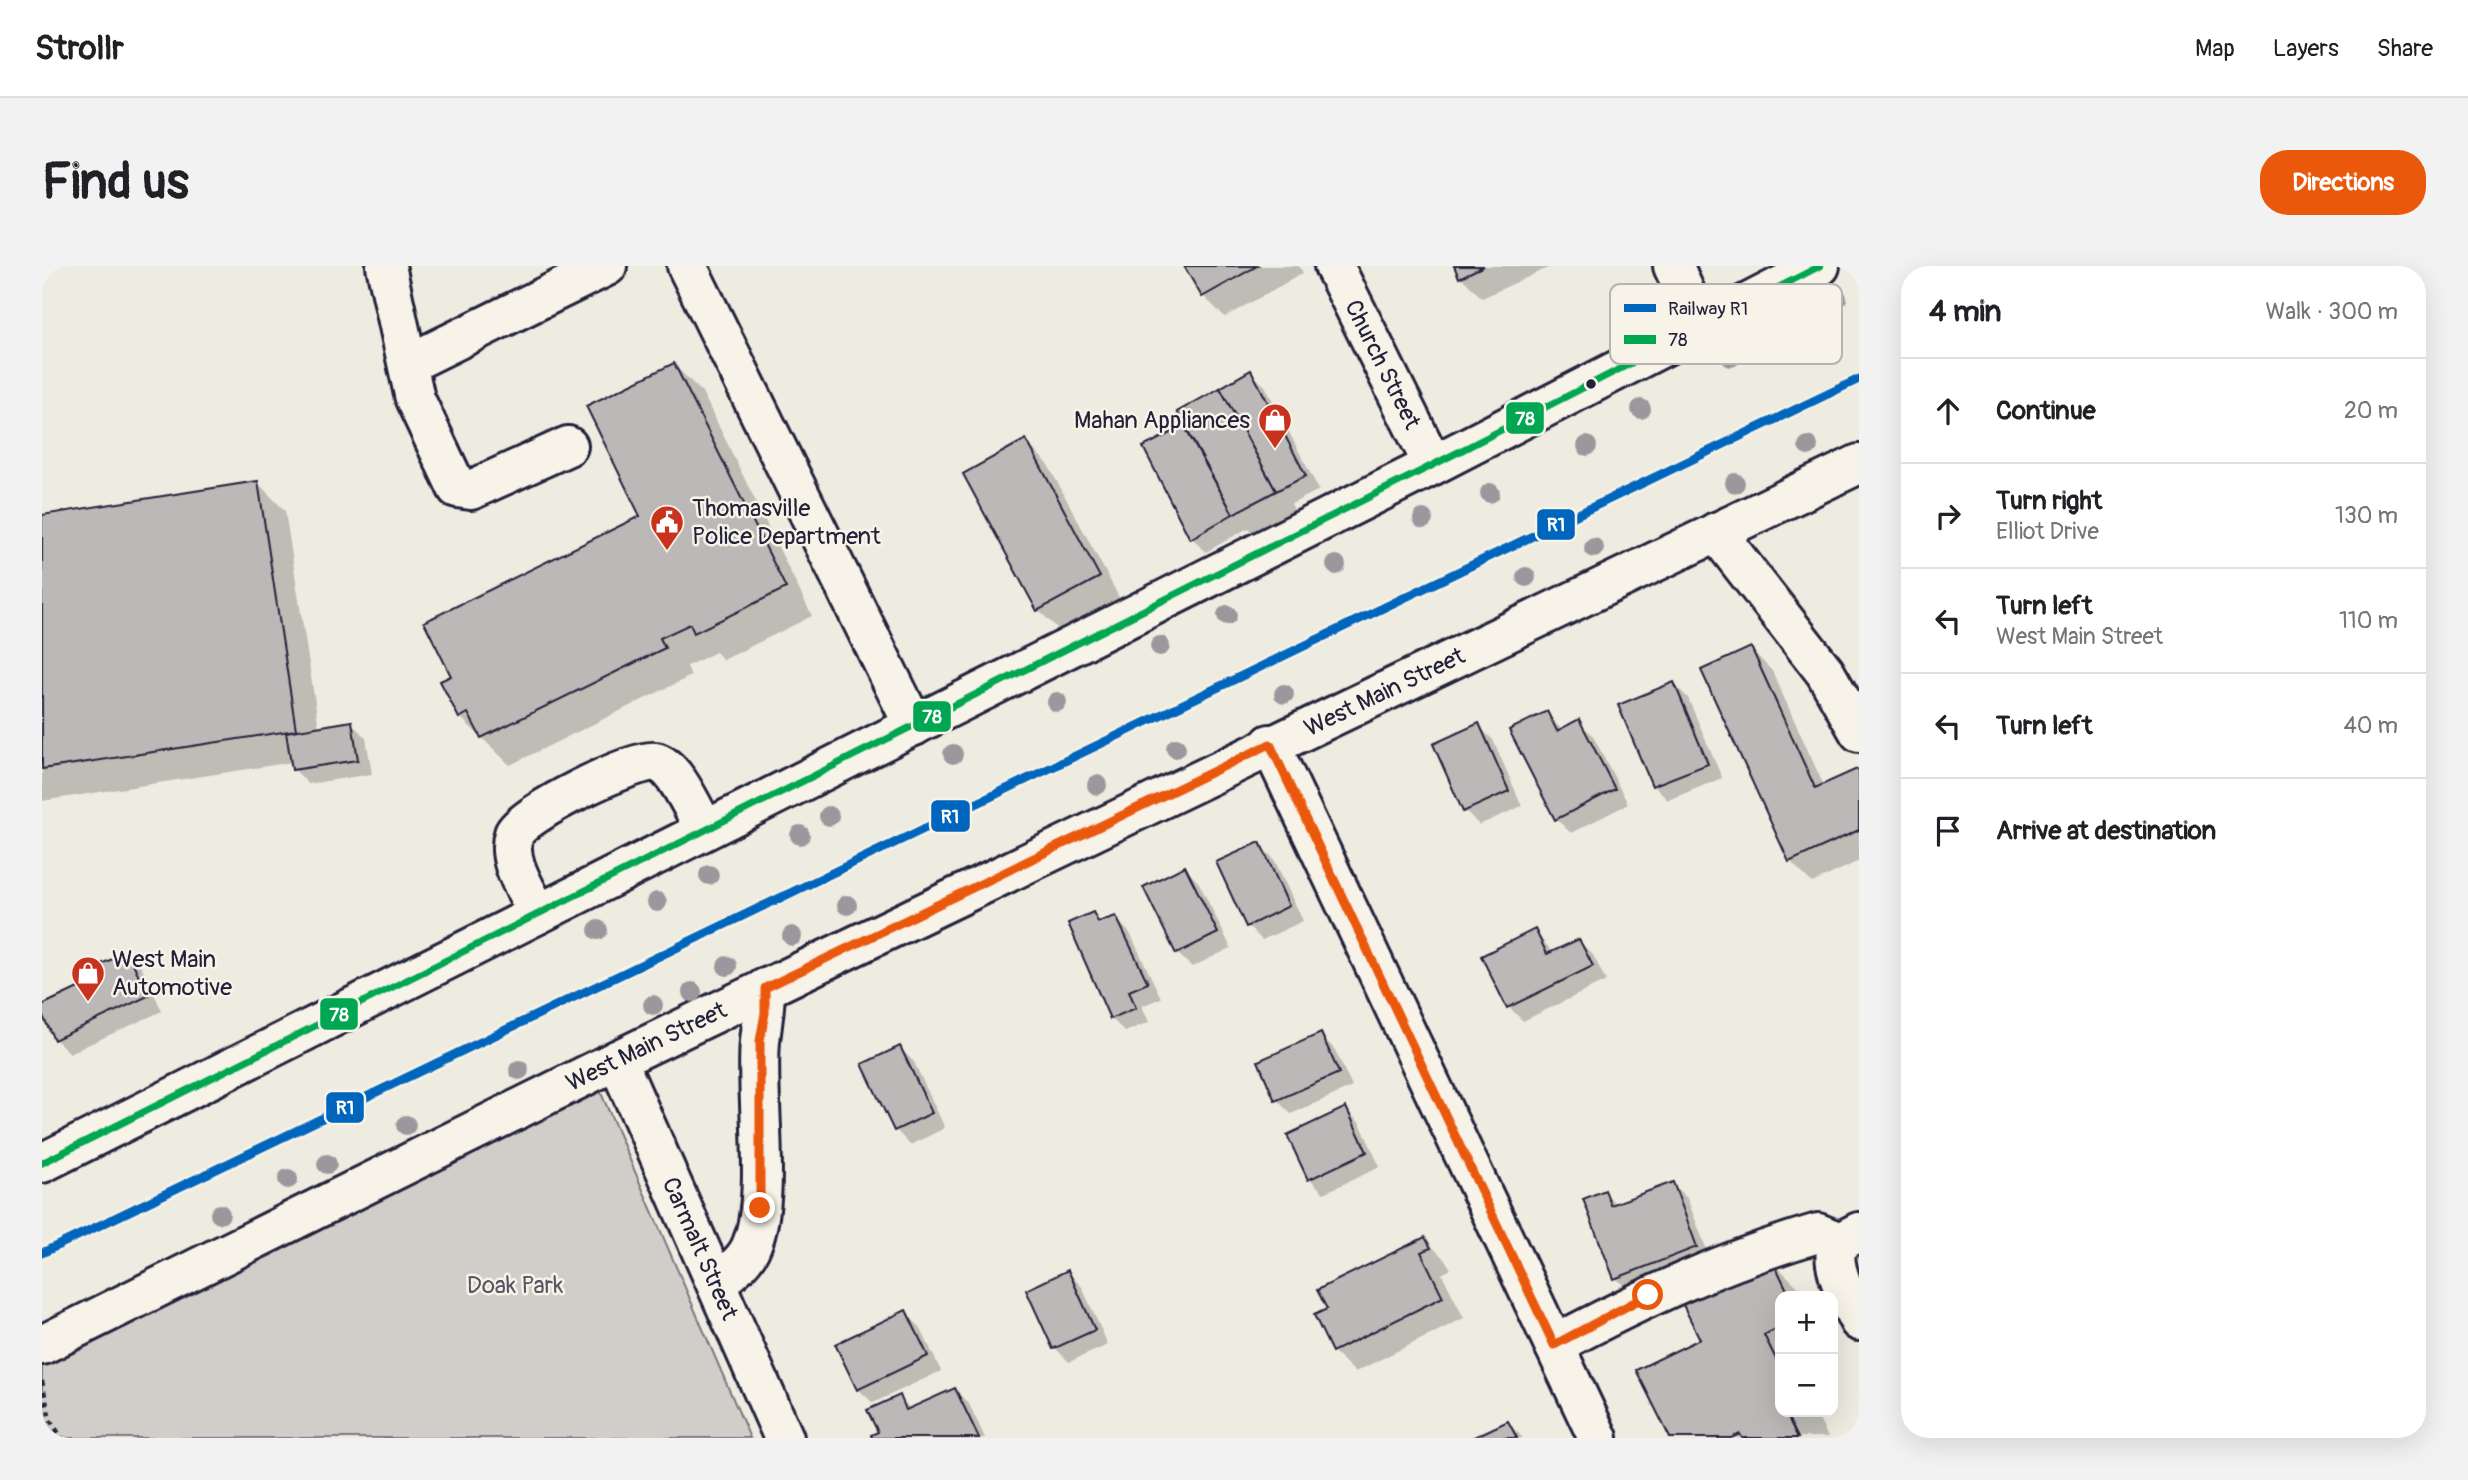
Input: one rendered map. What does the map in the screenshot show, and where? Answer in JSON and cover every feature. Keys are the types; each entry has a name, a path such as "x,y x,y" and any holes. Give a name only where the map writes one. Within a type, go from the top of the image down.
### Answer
{"street":[{"path":"386,266 415,400 457,488 471,490 568,446"},
{"path":"408,364 607,266"},
{"path":"687,266 914,726"},
{"name":"Church Street","path":"1334,266 1433,465"},
{"path":"1673,266 1681,284"},
{"path":"1777,284 1804,269"},
{"path":"44,1153 538,914 1629,364"},
{"name":"West Main Street","path":"42,1345 765,988 1859,464"},
{"path":"1716,532 1825,672 1859,732"},
{"path":"1270,744 1598,1438"},
{"path":"538,914 510,854 514,831 529,816 635,764 655,761 670,769 705,830"},
{"path":"716,1283 734,1269 752,1245 760,1208 760,1041 765,1013 765,988"},
{"name":"Carmalt Street","path":"617,1060 784,1438"},
{"path":"1554,1345 1648,1295 1748,1253 1818,1233 1850,1237"},
{"path":"1850,1237 1835,1252 1835,1266 1859,1321"}],"path":[{"path":"42,1381 50,1420 62,1438"}],"green space":[{"name":"Doak Park","path":"592,1072 750,1438 42,1438 42,1363"}],"building":[{"path":"1184,266 1257,266 1202,297"},
{"path":"1454,266 1484,266 1459,278"},
{"name":"Thomasville Police Department","path":"674,363 786,588 694,633 690,624 660,638 665,648 481,738 468,713 459,718 440,681 451,676 424,622 640,516 586,406"},
{"path":"1251,370 1306,476 1276,491 1220,388"},
{"path":"1220,388 1276,491 1233,514 1177,412"},
{"path":"1184,426 1233,514 1190,539 1143,447"},
{"path":"1026,439 1100,577 1037,611 963,474"},
{"path":"258,481 296,730 42,769 42,515"},
{"path":"1751,647 1815,788 1857,769 1859,772 1859,830 1789,862 1701,670"},
{"path":"1674,682 1708,764 1652,786 1618,705"},
{"path":"1547,711 1557,731 1579,719 1615,789 1555,820 1509,730"},
{"path":"352,721 358,760 292,770 286,732"},
{"path":"1479,723 1509,791 1463,812 1433,744"},
{"path":"1260,842 1289,906 1246,927 1216,862"},
{"path":"1185,866 1218,933 1176,954 1143,887"},
{"path":"1093,912 1098,922 1116,916 1148,983 1129,991 1136,1008 1110,1019 1068,923"},
{"path":"1535,929 1547,954 1579,939 1593,966 1507,1008 1481,956"},
{"path":"128,952 148,996 54,1040 42,1014 42,1005 106,975 101,964"},
{"path":"1321,1033 1339,1073 1275,1101 1258,1061"},
{"path":"900,1046 932,1113 894,1131 862,1064"},
{"path":"1346,1107 1367,1152 1308,1180 1287,1135"},
{"path":"1673,1182 1697,1247 1614,1279 1583,1199 1605,1190 1611,1205"},
{"path":"1425,1237 1431,1248 1421,1252 1443,1297 1332,1352 1314,1315 1327,1309 1317,1290"},
{"path":"1771,1257 1788,1291 1775,1291 1775,1330 1764,1335 1775,1357 1775,1417 1788,1417 1798,1438 1742,1438 1740,1434 1731,1438 1670,1438 1636,1370 1700,1339 1681,1301"},
{"path":"1068,1270 1095,1330 1053,1349 1026,1290"},
{"path":"906,1310 928,1356 857,1390 835,1344"},
{"path":"955,1388 979,1438 872,1438 871,1435 878,1432 867,1410 900,1395 906,1410"},
{"path":"1508,1421 1517,1438 1472,1438"}],"rail line":[{"name":"R1","path":"42,1253 1859,379"}],"transit line":[{"name":"78","path":"1785,284 1820,266"},
{"name":"78","path":"42,1163 1629,364"}],"place":[{"name":"Mahan Appliances","path":"1275,450"},
{"name":"Thomasville Police Department","path":"667,552"},
{"name":"West Main Automotive","path":"88,1003"}],"route":[{"path":"760,1208 760,1041 765,1013 765,988 1270,744 1554,1345 1648,1295"}]}
